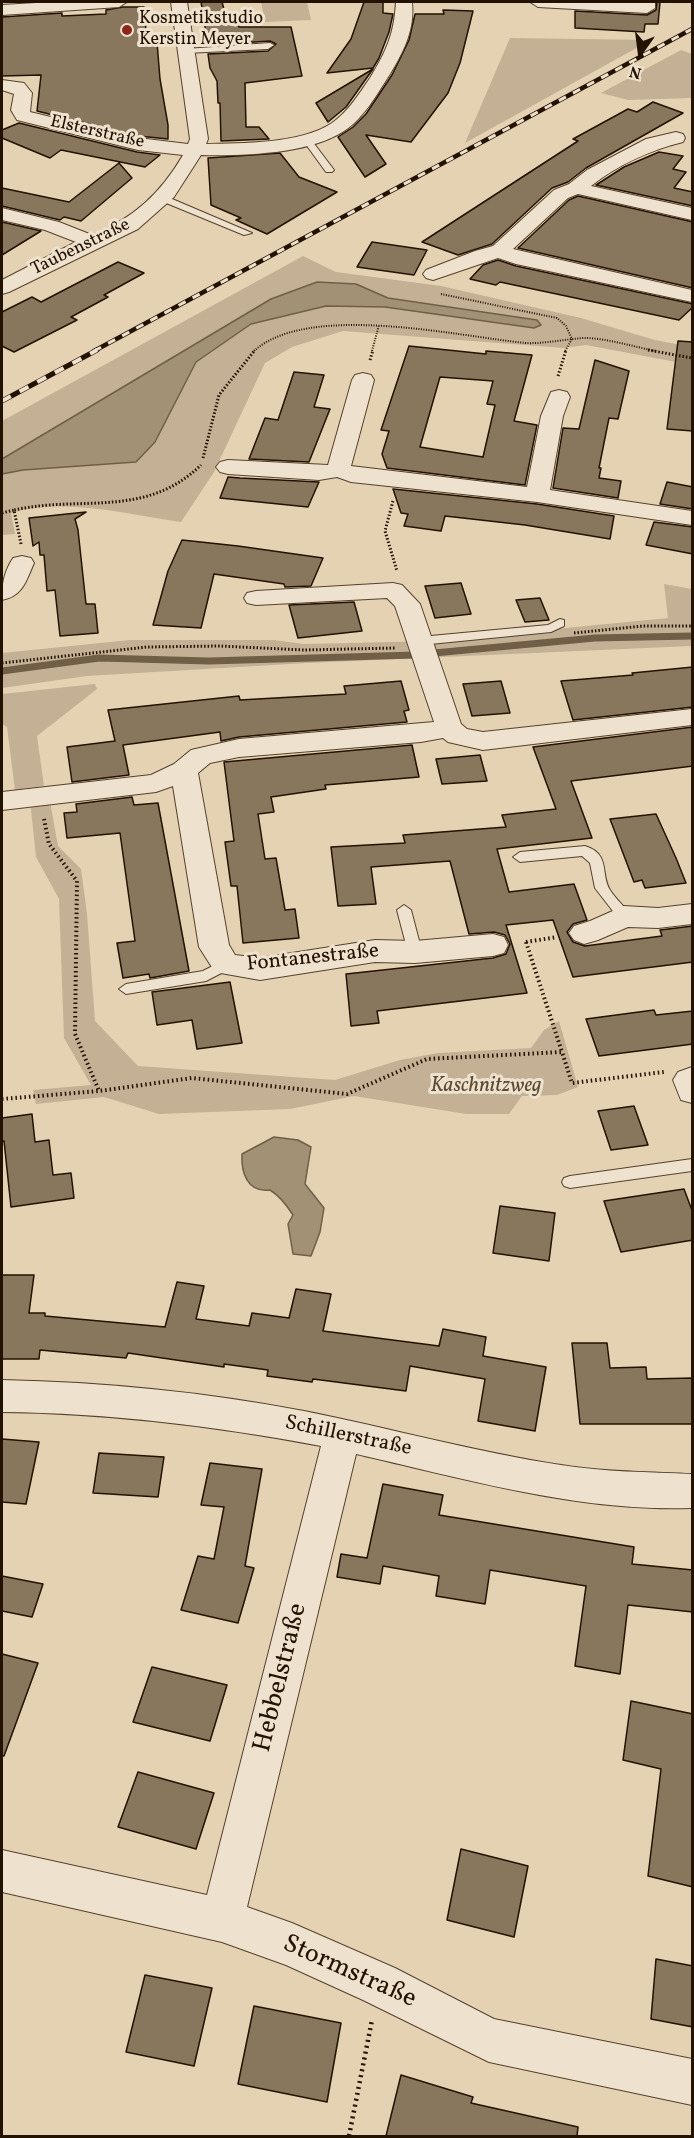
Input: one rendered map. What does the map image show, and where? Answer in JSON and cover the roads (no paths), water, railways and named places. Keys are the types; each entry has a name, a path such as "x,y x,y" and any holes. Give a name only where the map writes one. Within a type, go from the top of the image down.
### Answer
{"street":[{"path":"2,10 119,2"},
{"path":"179,2 199,139 195,149 252,148 306,139 332,131 349,116 373,87 401,40 404,2"},
{"path":"538,2 647,8 647,2"},
{"name":"Elsterstraße","path":"2,85 18,87 22,93 20,110 23,116 138,144 195,149"},
{"path":"433,274 482,255 500,251 561,194 576,188 594,174 653,143 676,138"},
{"name":"Taubenstraße","path":"2,288 92,242 119,232 140,219 162,198 195,149"},
{"path":"576,188 693,214"},
{"path":"2,214 52,226 92,242"},
{"path":"500,251 516,258 693,296"},
{"path":"340,470 339,466 363,380"},
{"path":"537,495 552,417 559,397"},
{"path":"228,466 319,473 340,470 351,476 537,495 693,518"},
{"path":"2,593 11,588 22,563"},
{"path":"256,598 393,590 407,604 449,728 458,736 483,741 693,717"},
{"path":"2,801 156,783 184,770 201,756 238,748 421,733 449,728"},
{"name":"Fontanestraße","path":"184,770 214,947 226,964 260,969 375,951 416,952 493,945"},
{"path":"584,933 598,930 624,916 658,918 693,914"},
{"name":"Schillerstraße","path":"2,1396 69,1396 199,1409 342,1435 550,1481 648,1492 693,1491"},
{"name":"Hebbelstraße","path":"222,1920 342,1435"},
{"name":"Stormstraße","path":"2,1871 222,1920 292,1945 380,1984 489,2040 693,2082"}],"lane":[{"path":"186,51 268,48 270,45"},
{"path":"306,139 329,170"},
{"path":"162,198 247,233"},
{"path":"421,644 551,628 562,629"},
{"path":"520,858 585,851 594,858 600,871 600,885 624,916"},
{"path":"404,910 416,952"},
{"path":"126,989 206,976 226,964"},
{"path":"570,1182 693,1165"}],"waterway":[{"path":"434,653 595,638 692,636"},
{"path":"2,671 99,658 209,661 415,655"}],"railway":[{"path":"94,351 692,29"},
{"path":"2,401 97,350"}],"place":[{"name":"Kosmetikstudio Kerstin Meyer","path":"127,30"}],"park label":[{"name":"Kaschnitzweg","path":"486,1087"}]}
